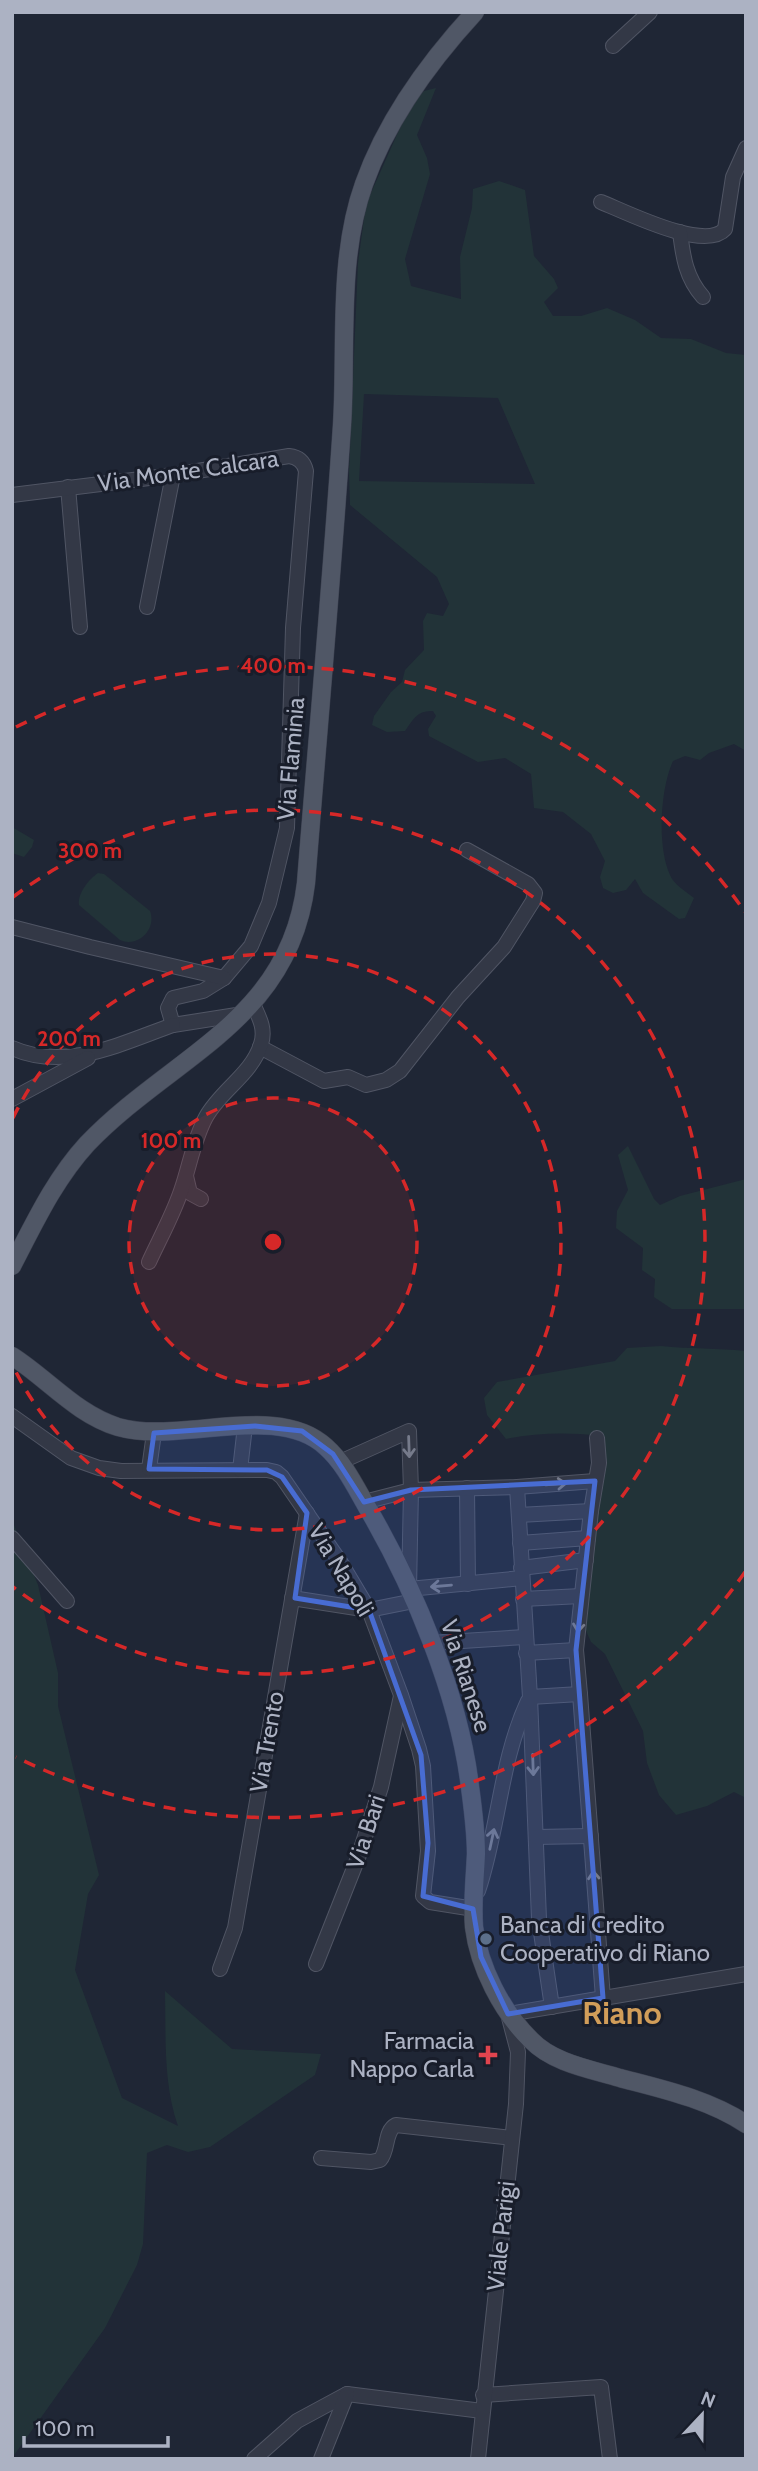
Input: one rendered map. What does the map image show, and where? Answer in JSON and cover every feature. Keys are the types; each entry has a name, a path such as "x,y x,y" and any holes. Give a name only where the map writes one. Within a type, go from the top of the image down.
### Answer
{"main road":[{"name":"Via Flaminia","path":"12,1266 49,1196 85,1147 249,1009 274,977 291,945 305,890 341,445 347,268 353,221 370,168 395,117 434,59 475,12"},
{"name":"Via Rianese","path":"12,1356 66,1399 94,1417 121,1428 154,1433 272,1426 306,1432 325,1446 340,1462 364,1502 412,1595 458,1723 466,1755 475,1838 475,1932 481,1957 508,2014 532,2042 552,2055 585,2068 700,2102 746,2123"}],"street":[{"path":"613,46 650,12"},
{"path":"601,202 680,232 710,237 720,234 725,229 733,177 746,148"},
{"path":"680,232 686,268 692,284 703,297"},
{"name":"Via Monte Calcara","path":"12,495 173,475 289,456 301,460 306,471 293,628 287,828 269,903 247,952 224,978 203,991 173,998 168,1008 173,1025"},
{"path":"147,607 173,475"},
{"path":"68,487 80,627"},
{"path":"260,1047 324,1081 348,1077 366,1085 386,1080 400,1071 458,997 504,947 533,901 535,892 528,884 467,850"},
{"path":"12,926 224,978"},
{"path":"12,1099 98,1052 173,1025 249,1009 263,1028 260,1047 249,1067 208,1112 180,1194 149,1262"},
{"path":"12,1048 31,1055 54,1058 98,1052"},
{"path":"186,1175 190,1194 201,1199"},
{"name":"Via Napoli","path":"12,1416 83,1464 114,1470 276,1472 282,1478 341,1563 369,1610 418,1744 423,1766 428,1851 422,1896 430,1902 474,1907"},
{"path":"240,1470 245,1426"},
{"path":"340,1462 409,1431 412,1595"},
{"path":"149,1469 154,1433"},
{"path":"597,1438 599,1463 576,1650 603,1998"},
{"path":"364,1502 411,1490 595,1481"},
{"path":"517,1486 540,1927 552,2007"},
{"path":"467,1488 468,1584"},
{"path":"519,1516 591,1511"},
{"name":"Via Trento","path":"220,1969 235,1928 306,1513"},
{"path":"12,1538 67,1601"},
{"path":"520,1543 588,1538"},
{"path":"292,1598 369,1610 412,1595 586,1560"},
{"path":"523,1599 581,1596"},
{"path":"430,1643 525,1637"},
{"path":"526,1653 576,1650"},
{"path":"530,1697 580,1694"},
{"name":"Via Bari","path":"316,1964 358,1858 373,1811 388,1758 401,1695"},
{"path":"474,1907 488,1858 513,1740 530,1697"},
{"path":"536,1838 591,1836"},
{"path":"508,2014 746,1974"},
{"name":"Viale Parigi","path":"478,2459 512,2138 518,2052 508,2014"},
{"path":"321,2158 371,2162 380,2160 386,2151 391,2127 399,2124 512,2138"},
{"path":"483,2395 601,2386 610,2459"},
{"path":"321,2459 347,2394"},
{"path":"254,2459 297,2421 347,2394 482,2411"}],"highlighted area":[{"path":"255,1426 302,1431 333,1454 364,1502 411,1490 595,1481 576,1650 603,1998 508,2014 481,1957 473,1909 423,1896 428,1843 421,1755 369,1610 295,1598 307,1513 282,1477 267,1470 149,1469 154,1433"}],"shaded area":[{"path":"436,88 417,135 427,158 430,174 405,259 411,286 461,299 460,257 472,208 473,189 499,181 525,190 534,256 554,279 558,288 544,302 553,316 581,316 607,308 635,320 661,338 691,339 726,353 746,355 746,751 734,744 709,753 700,760 685,756 673,761 663,802 663,849 672,878 694,898 685,918 679,919 643,893 635,879 626,890 613,893 603,888 600,877 605,861 591,834 563,812 534,808 531,774 505,758 478,762 429,736 428,729 436,716 433,711 413,719 405,731 387,732 372,725 374,716 391,692 402,682 405,670 424,650 423,621 427,613 443,616 449,604 437,577 350,505 358,263 366,204 412,101 424,91","holes":["364,394 498,398 535,484 359,481"]},
{"path":"12,827 34,840 24,857 12,853"},
{"path":"98,873 104,874 150,911 151,924 139,939 127,942 120,940 79,905 84,887"},
{"path":"628,1146 654,1199 660,1205 680,1196 746,1179 746,1309 672,1309 654,1297 655,1279 642,1270 643,1248 616,1228 617,1211 628,1190 618,1155"},
{"path":"661,1346 746,1351 746,1798 734,1792 707,1806 676,1815 659,1795 647,1763 643,1731 605,1654 591,1642 583,1624 599,1436 552,1434 506,1439 487,1415 484,1398 497,1382 615,1361 627,1348"},
{"path":"12,1520 38,1585 58,1673 58,1706 99,1875 88,1894 75,1970 122,2098 178,2126 168,2076 165,1991 232,2049 321,2054 315,2075 210,2147 188,2152 167,2145 147,2153 143,2244 137,2265 105,2328 12,2458"}],"place":[{"name":"Banca di Credito Cooperativo di Riano","path":"486,1939"},
{"name":"Farmacia Nappo Carla","path":"488,2055"}],"district":[{"name":"Riano","path":"622,2013"}]}
